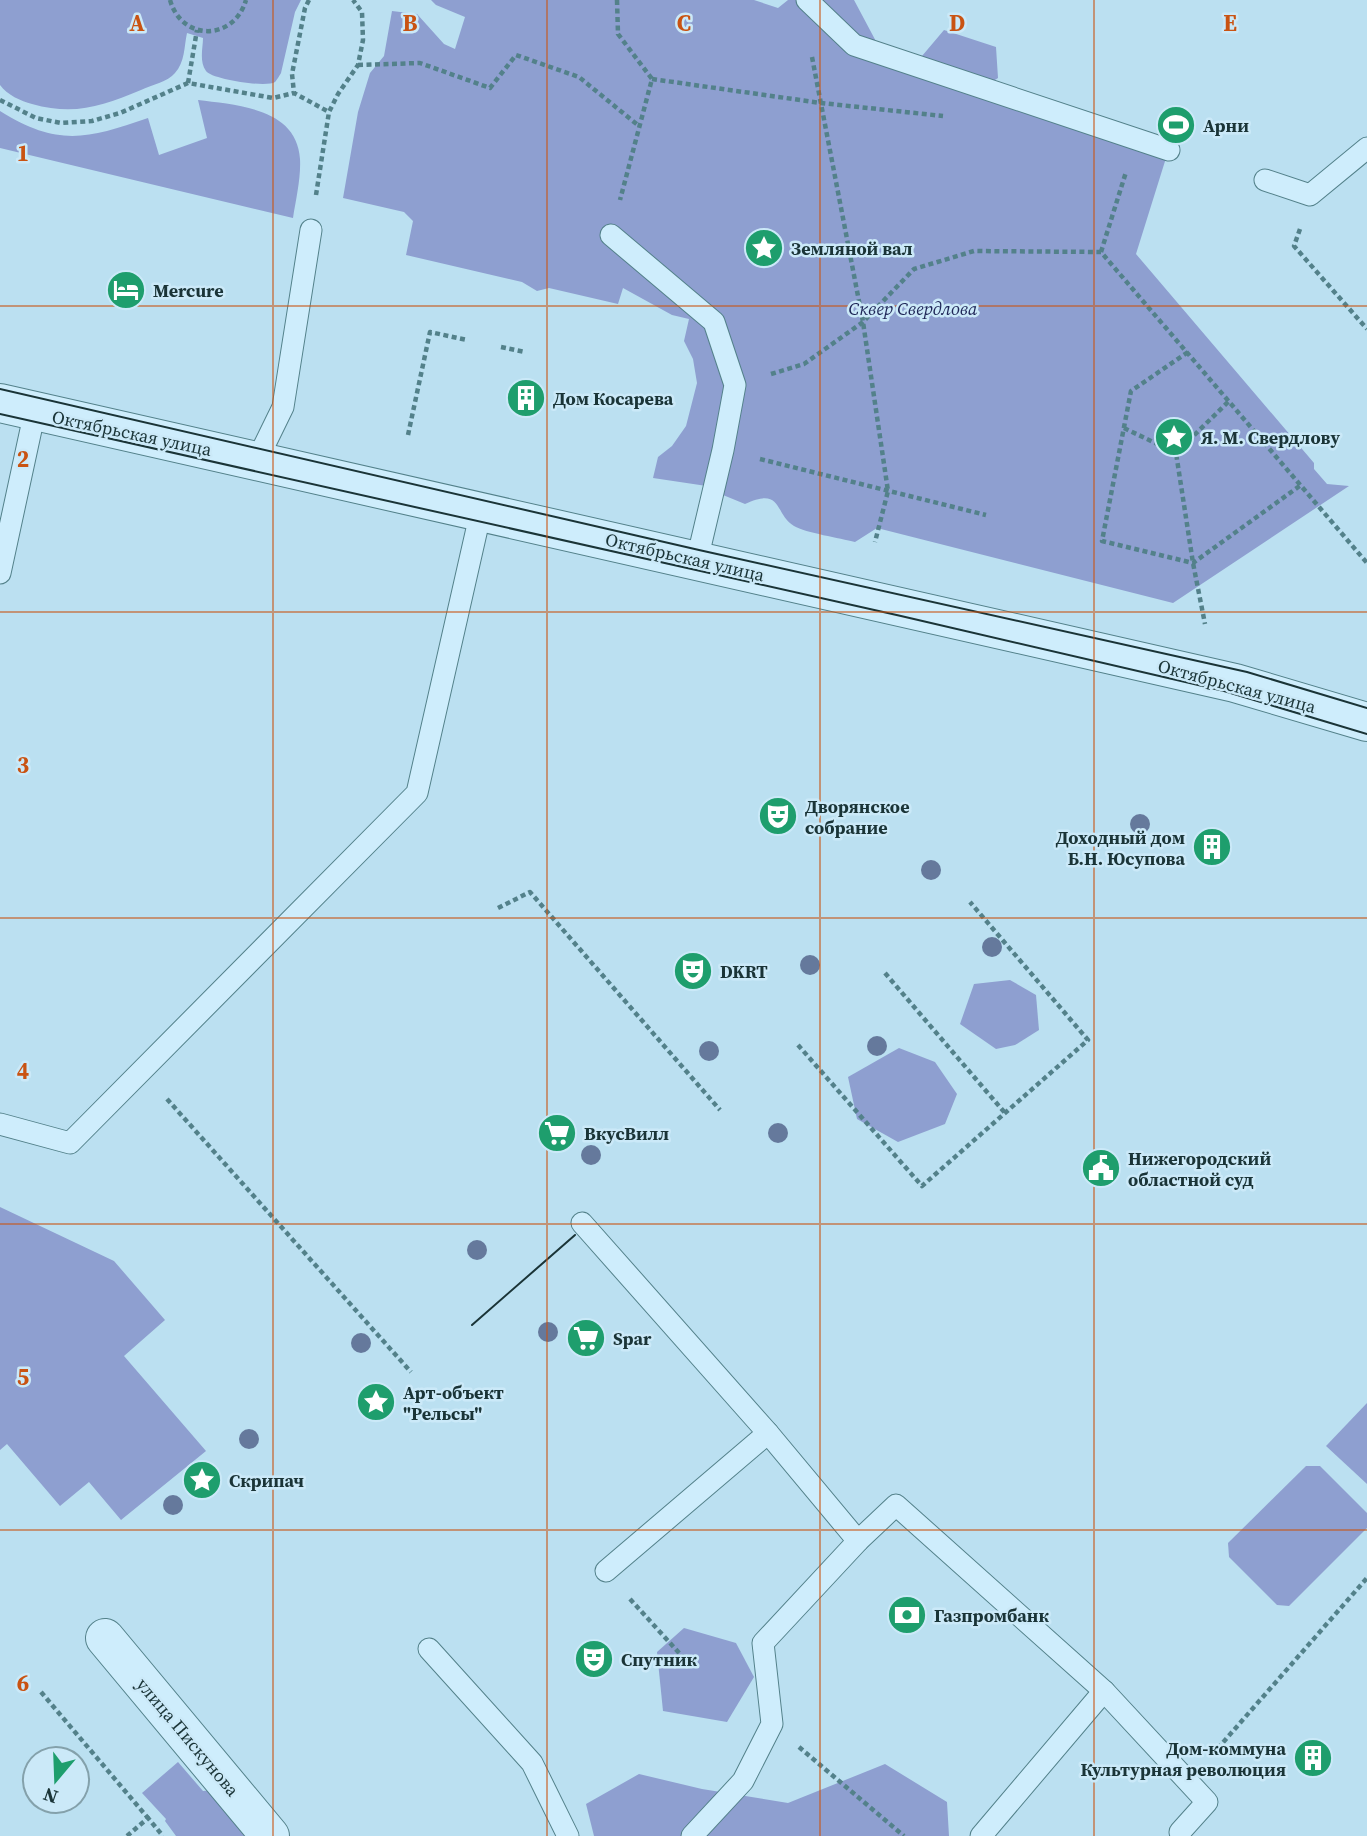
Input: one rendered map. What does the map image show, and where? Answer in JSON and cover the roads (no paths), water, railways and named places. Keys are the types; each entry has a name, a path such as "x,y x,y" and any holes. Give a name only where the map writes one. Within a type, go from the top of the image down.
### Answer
{"street":[{"name":"Октябрьская улица","path":"18,407 1235,683 1367,722"},
{"name":"улица Пискунова","path":"105,1638 271,1836"}],"lane":[{"path":"807,0 854,46 1169,149"},
{"path":"1265,180 1310,195 1367,148"},
{"path":"260,461 262,450 283,407 311,230"},
{"path":"611,235 714,323 735,385 697,560"},
{"path":"0,573 18,407"},
{"path":"0,1124 70,1143 417,793 481,511"},
{"path":"582,1223 768,1433 858,1541"},
{"path":"606,1572 768,1433"},
{"path":"691,1836 743,1781 772,1724 763,1643 858,1541 896,1505 1104,1691 1207,1801 1180,1832"},
{"path":"429,1649 532,1763 568,1836"},
{"path":"981,1836 1104,1691"}],"tram line":[{"path":"0,389 699,550 1247,672 1367,708"},
{"path":"0,414 1224,691 1367,734"},
{"path":"472,1325 575,1235"}],"place":[{"name":"Арни","path":"1176,125"},
{"name":"Земляной вал","path":"764,248"},
{"name":"Mercure","path":"126,290"},
{"name":"Дом Косарева","path":"526,398"},
{"name":"Я. М. Свердлову","path":"1174,437"},
{"name":"Дворянское собрание","path":"778,816"},
{"name":"Доходный дом Б.Н. Юсупова","path":"1212,847"},
{"name":"DKRT","path":"693,971"},
{"name":"ВкусВилл","path":"557,1133"},
{"name":"Нижегородский областной суд","path":"1101,1168"},
{"name":"Spar","path":"586,1338"},
{"name":"Арт-объект \"Рельсы\"","path":"376,1402"},
{"name":"Скрипач","path":"202,1480"},
{"name":"Газпромбанк","path":"907,1615"},
{"name":"Спутник","path":"594,1659"},
{"name":"Дом-коммуна Культурная революция","path":"1313,1758"}],"park label":[{"name":"Сквер Свердлова","path":"913,308"}]}
